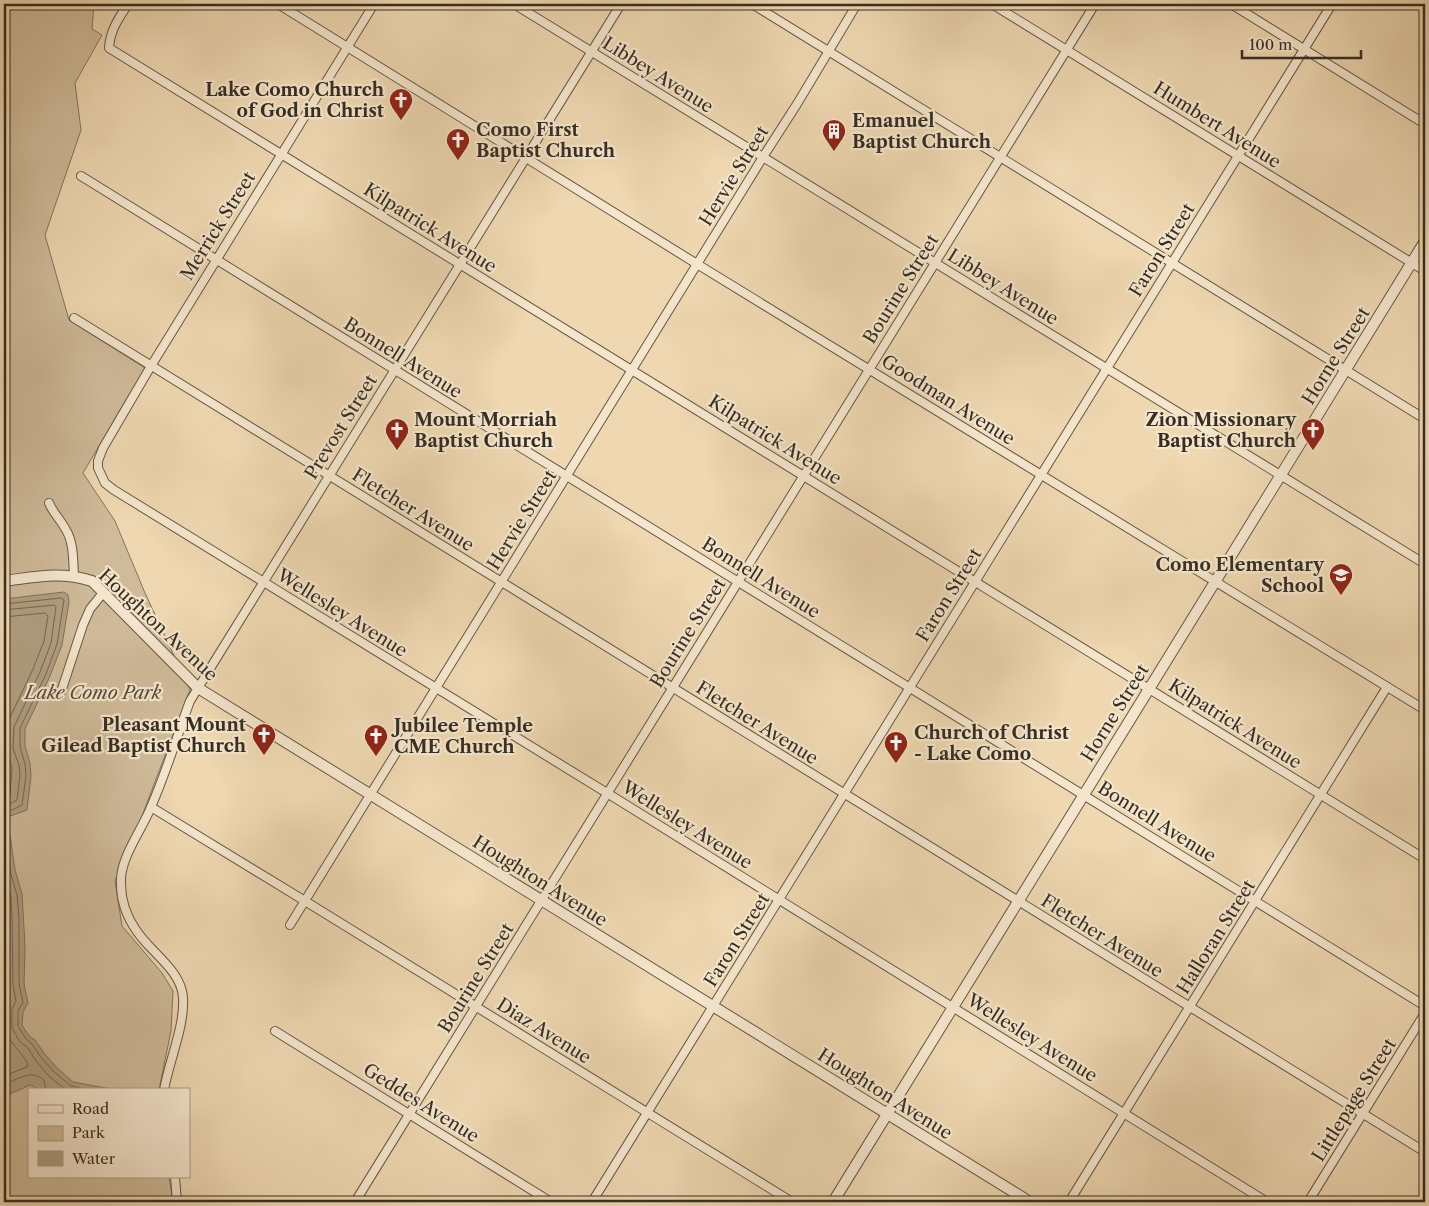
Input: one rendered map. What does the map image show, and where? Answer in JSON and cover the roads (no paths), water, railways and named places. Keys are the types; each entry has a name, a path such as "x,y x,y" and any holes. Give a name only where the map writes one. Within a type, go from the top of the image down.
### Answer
{"street":[{"name":"Kilpatrick Avenue","path":"128,4 109,36 109,48 1425,859"},
{"name":"Goodman Avenue","path":"278,4 697,264 1425,710"},
{"name":"Merrick Street","path":"98,468 98,460 103,448 151,366 374,4"},
{"name":"Libbey Avenue","path":"514,4 1425,564"},
{"name":"Prevost Street","path":"164,1088 179,1026 183,998 181,988 174,975 136,931 125,907 120,882 127,857 151,807 190,700 621,4"},
{"path":"752,4 1425,419"},
{"name":"Hervie Street","path":"290,925 857,4"},
{"name":"Humbert Avenue","path":"992,4 1425,271"},
{"name":"Bourine Street","path":"355,1202 1095,4"},
{"path":"1231,4 1425,124"},
{"name":"Faron Street","path":"592,1202 1332,4"},
{"name":"Bonnell Avenue","path":"81,176 1425,1006"},
{"name":"Horne Street","path":"833,1202 1425,241"},
{"name":"Fletcher Avenue","path":"74,318 1425,1152"},
{"name":"Wellesley Avenue","path":"98,468 105,482 114,490 1267,1202"},
{"path":"49,503 53,513 67,530 72,544 74,576"},
{"name":"Houghton Avenue","path":"4,581 58,574 92,581 198,688 1030,1202"},
{"path":"61,692 82,625 90,609 103,593"},
{"name":"Halloran Street","path":"1070,1202 1387,687"},
{"name":"Diaz Avenue","path":"151,807 306,900 792,1202"},
{"name":"Littlepage Street","path":"1308,1202 1425,1013"},
{"name":"Geddes Avenue","path":"275,1031 551,1202"},
{"path":"175,1178 179,1202 200,1202"}],"water":[{"path":"64,592 68,595 69,602 62,645 50,676 25,729 25,746 30,763 31,776 27,810 8,817 4,823 4,599"},
{"path":"4,826 10,835 15,870 22,894 25,946 24,984 28,1003 23,1012 22,1025 29,1036 35,1040 57,1068 73,1082 105,1088 37,1088 30,1085 4,1095"}],"place":[{"name":"Lake Como Church of God in Christ","path":"401,121"},
{"name":"Emanuel Baptist Church","path":"834,152"},
{"name":"Como First Baptist Church","path":"458,161"},
{"name":"Mount Morriah Baptist Church","path":"397,451"},
{"name":"Zion Missionary Baptist Church","path":"1313,451"},
{"name":"Como Elementary School","path":"1341,596"},
{"name":"Pleasant Mount Gilead Baptist Church","path":"264,756"},
{"name":"Jubilee Temple CME Church","path":"376,757"},
{"name":"Church of Christ - Lake Como","path":"896,764"}],"park label":[{"name":"Lake Como Park","path":"93,693"}]}
